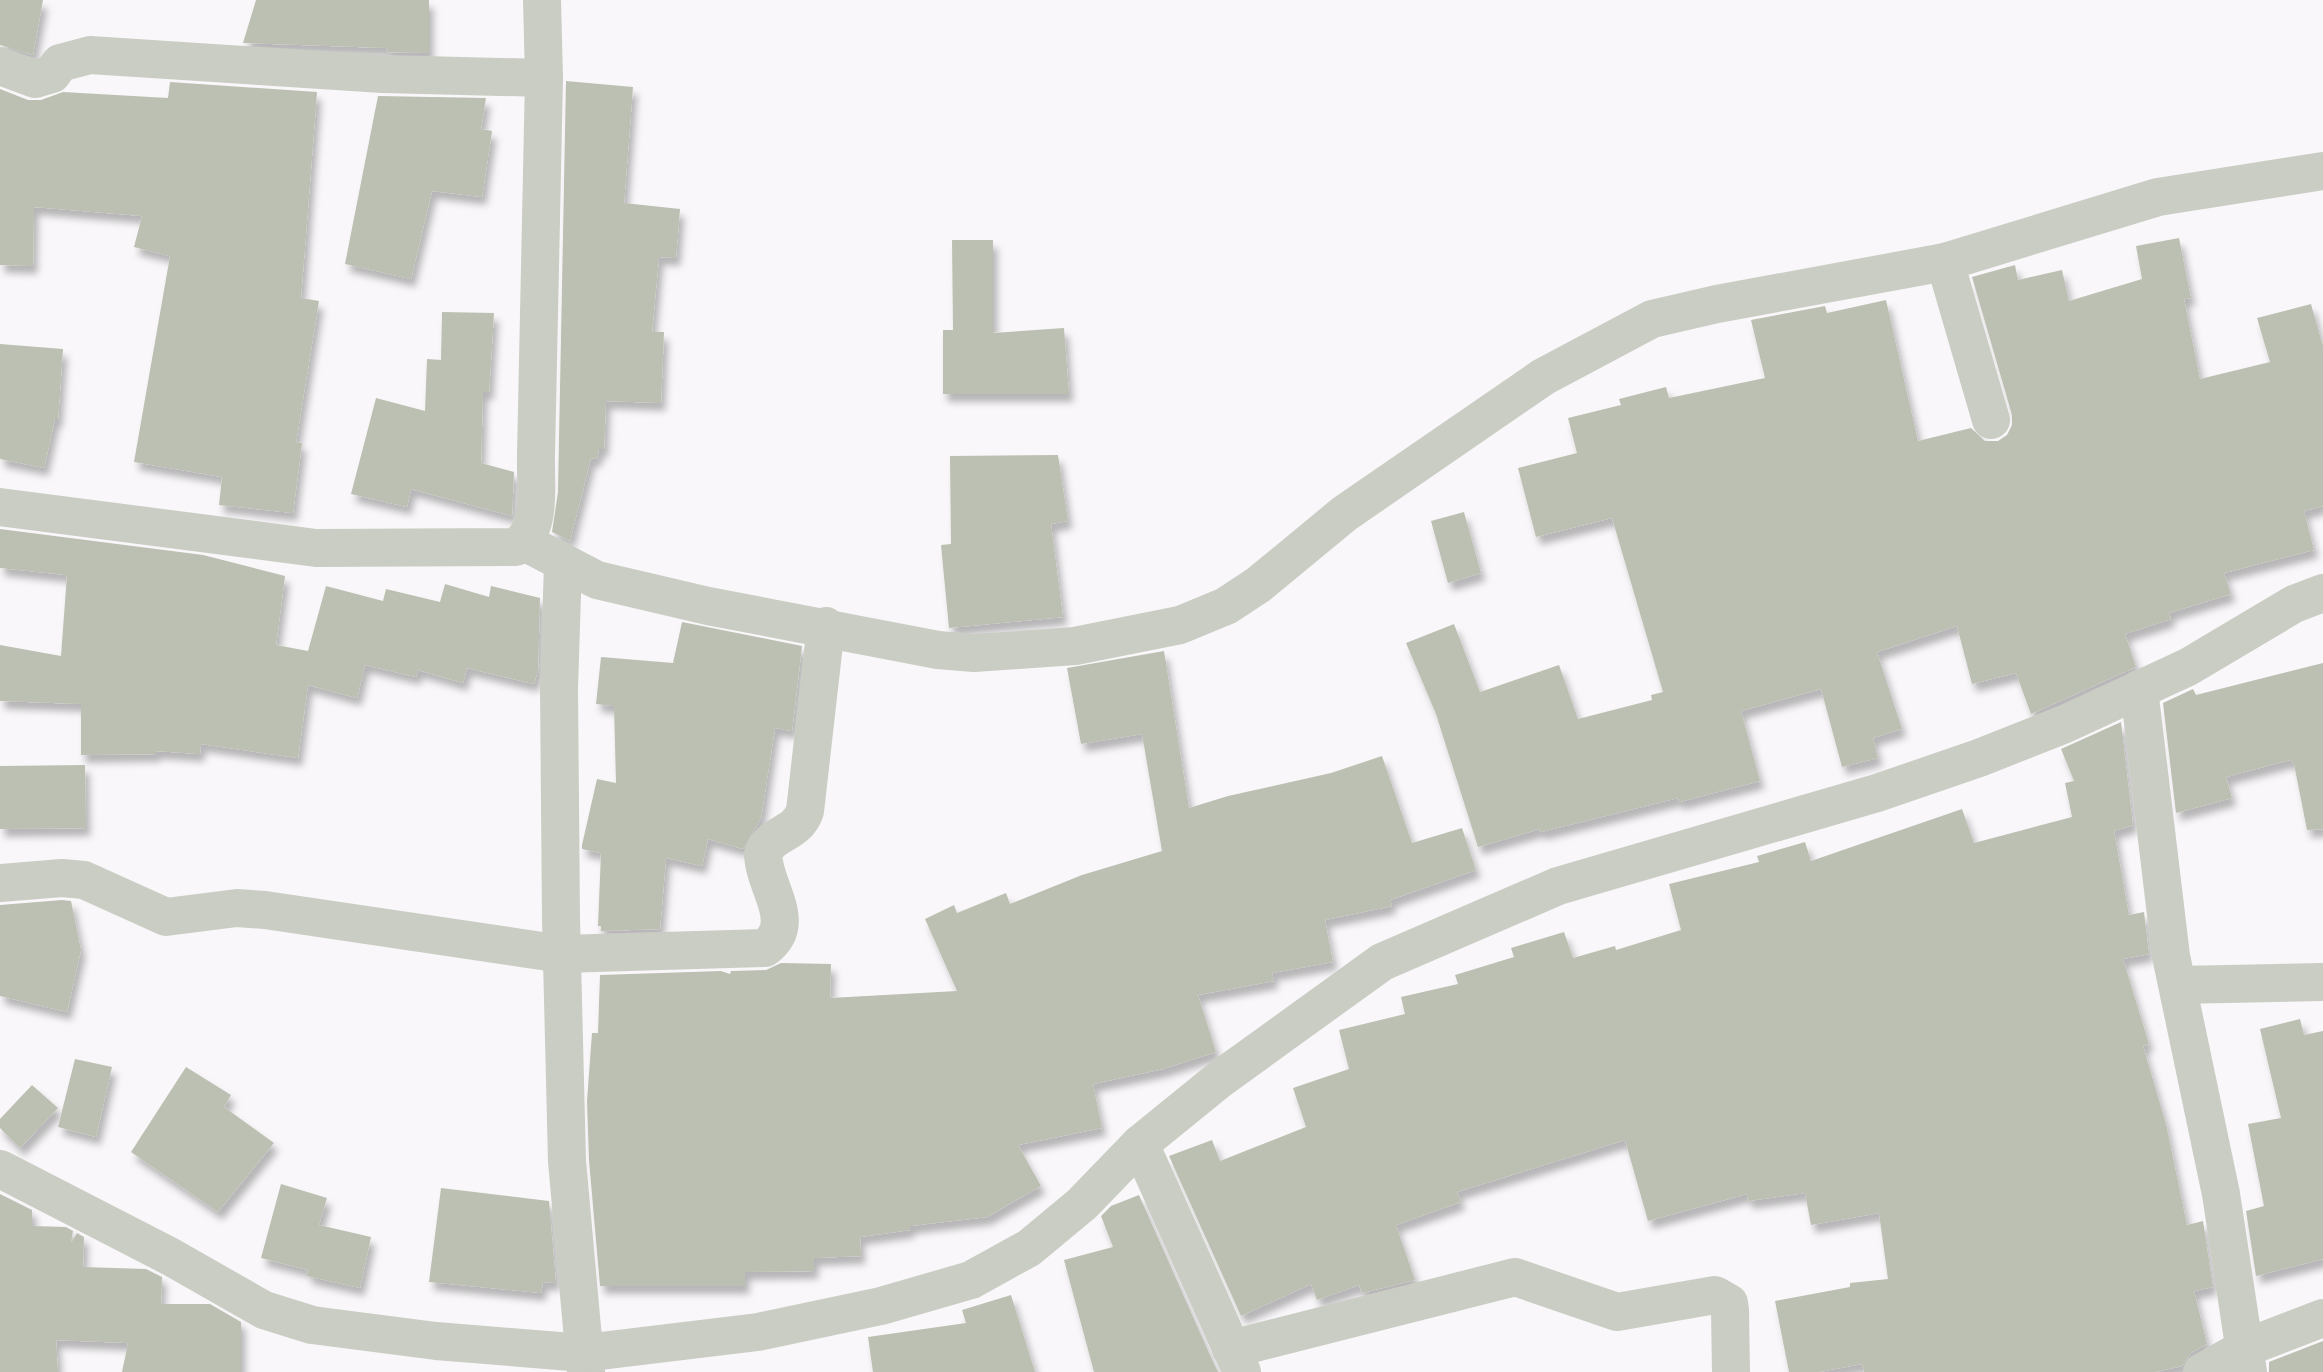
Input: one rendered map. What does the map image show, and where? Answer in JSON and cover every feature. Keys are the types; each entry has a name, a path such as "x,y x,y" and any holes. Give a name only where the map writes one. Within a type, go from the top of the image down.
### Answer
{"street":[{"path":"0,507 316,548 516,547 524,542 531,529 534,510 544,78 542,0"},
{"path":"0,66 35,79 52,74 60,63 90,55 383,74 544,78"},
{"path":"524,542 597,580 708,606 826,626 938,650 974,653 1075,646 1180,625 1226,606 1258,585 1344,514 1543,377 1616,335 1653,319 1717,304 1945,262 2158,197 2323,170"},
{"path":"1945,262 1991,420"},
{"path":"563,564 559,688 567,1161 585,1362"},
{"path":"0,1169 171,1257 264,1310 312,1325 585,1362 758,1332 881,1306 971,1280 1030,1248 1082,1204 1140,1144 1220,1079 1381,962 1558,886 1877,793 2065,724 2188,667 2294,604 2323,593"},
{"path":"0,883 62,878 84,880 166,917 237,908 265,909 562,954 765,948 777,939 782,927 763,853 768,842 797,826 805,810 826,626"},
{"path":"2139,689 2171,956 2221,1194 2246,1360"},
{"path":"2178,985 2323,982"},
{"path":"1140,1144 1237,1360 1516,1277 1617,1312 1708,1296 1723,1297 1729,1303 1730,1310 1731,1372"},
{"path":"2202,1372 2246,1360 2323,1318"}],"building":[{"path":"0,0 43,0 33,55 0,45"},
{"path":"256,0 429,0 429,53 386,52 387,48 243,43"},
{"path":"566,81 633,87 624,203 680,209 676,258 659,257 652,332 664,332 661,403 606,401 604,449 599,449 597,459 591,458 570,541 552,532 558,492"},
{"path":"170,82 317,92 301,298 319,301 296,442 302,443 293,513 219,505 222,477 134,462 170,256 134,247 142,216 34,207 33,266 0,265 0,89 28,100 41,100 63,92 168,98"},
{"path":"378,96 486,98 481,129 492,131 482,197 432,191 411,279 345,264"},
{"path":"2179,238 2191,298 2184,299 2200,379 2270,362 2257,318 2311,304 2323,346 2323,506 2304,511 2314,550 2224,573 2231,594 2169,613 2171,619 2125,634 2136,667 2031,714 2016,673 1972,684 1957,626 1877,652 1902,729 1873,738 1878,758 1842,767 1821,689 1741,711 1760,781 1679,802 1678,798 1541,832 1540,829 1478,847 1436,714 1406,643 1454,624 1480,692 1559,665 1578,719 1652,700 1651,695 1663,692 1612,518 1536,537 1518,468 1577,453 1568,418 1621,405 1619,399 1666,387 1669,398 1765,378 1751,320 1825,306 1827,313 1886,300 1918,441 1971,428 1985,441 1998,441 2007,435 2012,425 2012,415 1972,277 2015,265 2018,280 2062,270 2069,301 2142,279 2136,246"},
{"path":"952,240 993,240 993,333 1064,328 1069,394 943,394 943,330 953,330"},
{"path":"442,312 494,313 489,392 483,392 481,463 514,472 512,516 411,489 407,507 351,494 376,398 425,411 427,359 441,360"},
{"path":"0,344 63,349 58,419 55,419 44,468 0,459"},
{"path":"1058,455 1068,521 1051,524 1063,617 949,628 941,545 951,544 950,456"},
{"path":"1464,512 1481,573 1448,583 1431,521"},
{"path":"0,529 203,555 285,576 276,645 308,651 326,586 383,601 386,589 440,602 445,584 489,597 491,586 540,598 538,670 534,684 467,668 463,683 418,670 416,677 365,665 357,698 308,685 298,758 201,744 200,754 156,751 156,754 81,755 81,704 0,701 0,645 61,656 67,575 0,568"},
{"path":"682,622 802,646 792,731 775,728 761,818 743,849 708,839 702,866 666,858 660,929 601,931 601,926 598,926 601,853 582,849 582,845 597,779 616,783 614,706 596,704 601,657 673,663"},
{"path":"1164,651 1189,808 1228,796 1331,773 1382,756 1412,843 1462,828 1476,870 1390,900 1392,906 1325,920 1333,962 1272,973 1274,981 1198,995 1216,1052 1163,1069 1093,1084 1102,1128 1018,1145 1041,1186 987,1217 910,1226 910,1230 860,1237 861,1256 814,1258 814,1271 745,1272 745,1286 600,1286 589,1160 587,1101 592,1033 598,1033 600,975 721,971 730,974 731,971 766,970 781,963 831,964 830,998 957,991 925,919 954,905 957,913 1006,893 1010,904 1082,875 1162,851 1142,734 1081,744 1067,668"},
{"path":"2323,663 2323,829 2307,830 2294,764 2290,760 2226,777 2232,798 2176,813 2163,703 2193,689 2196,695"},
{"path":"2121,722 2133,825 2114,831 2129,915 2144,912 2149,954 2123,959 2149,1044 2143,1046 2166,1124 2187,1225 2203,1221 2213,1287 2194,1291 2207,1344 2191,1353 2182,1366 2155,1372 1864,1372 1862,1364 1819,1372 1789,1372 1775,1301 1850,1287 1850,1283 1888,1279 1879,1213 1811,1225 1805,1193 1748,1201 1747,1194 1648,1221 1625,1140 1457,1192 1461,1202 1396,1225 1415,1280 1362,1293 1359,1285 1317,1300 1311,1284 1241,1316 1169,1156 1212,1140 1220,1161 1306,1127 1293,1088 1349,1069 1339,1030 1405,1014 1401,997 1458,984 1455,975 1514,957 1511,948 1564,932 1573,958 1615,946 1616,950 1681,930 1669,884 1759,862 1757,856 1805,842 1811,861 1962,809 1974,843 2072,817 2065,783 2074,781 2061,749"},
{"path":"85,765 86,828 0,829 0,766"},
{"path":"71,901 81,950 67,1012 0,996 0,905"},
{"path":"2300,1019 2304,1035 2323,1031 2323,1259 2256,1276 2246,1211 2264,1206 2248,1124 2281,1118 2260,1029"},
{"path":"75,1059 112,1067 96,1137 58,1127"},
{"path":"186,1067 231,1095 224,1107 274,1143 218,1212 131,1152"},
{"path":"32,1085 58,1108 20,1148 0,1128 0,1119"},
{"path":"281,1184 327,1198 319,1225 371,1237 360,1288 307,1276 308,1270 261,1258"},
{"path":"441,1188 549,1201 556,1283 543,1282 541,1293 429,1282"},
{"path":"0,1194 32,1210 32,1226 66,1227 73,1231 71,1243 77,1233 84,1237 83,1267 146,1269 162,1277 161,1304 210,1304 241,1322 241,1372 122,1372 128,1343 56,1340 58,1372 0,1372"},
{"path":"1139,1195 1218,1372 1094,1372 1064,1260 1113,1247 1101,1216 1111,1206"},
{"path":"1011,1295 1035,1372 873,1372 868,1337 966,1323 962,1310"},
{"path":"2323,1341 2323,1372 2269,1372 2269,1362"}]}
